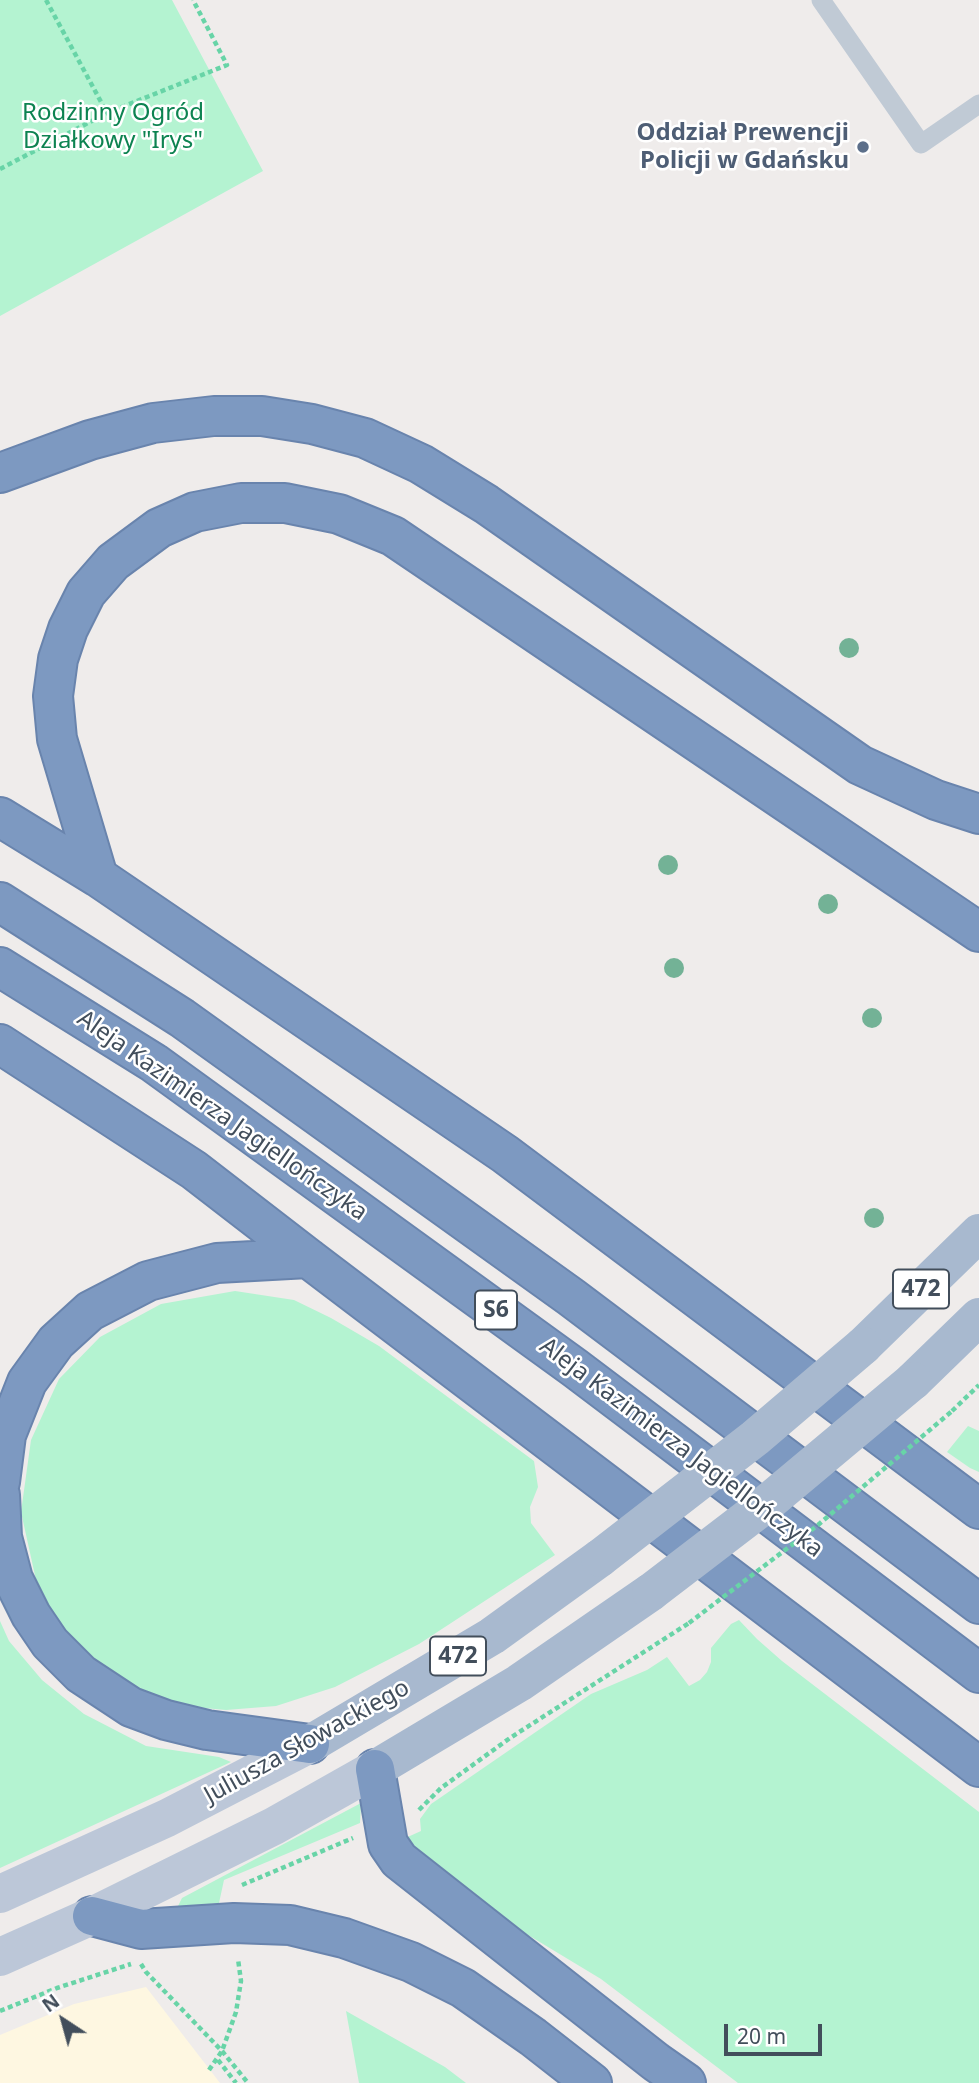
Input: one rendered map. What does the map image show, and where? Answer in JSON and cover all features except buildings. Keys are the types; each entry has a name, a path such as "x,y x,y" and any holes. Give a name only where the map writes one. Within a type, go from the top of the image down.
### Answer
{"highway":[{"path":"0,473 90,440 153,423 214,416 262,416 365,438 421,464 486,504 860,765 936,800 979,814"},
{"path":"98,877 57,739 53,696 58,659 68,629 86,593 113,562 159,528 195,512 241,503 285,503 339,514 393,536 979,932"},
{"path":"0,817 98,877 505,1154 979,1509"},
{"name":"S6","path":"0,902 182,1018 571,1297 979,1604"},
{"name":"Aleja Kazimierza Jagiellończyka","path":"0,967 154,1063 210,1103 576,1368 979,1673"},
{"path":"0,1044 194,1170 979,1767"},
{"path":"0,1482 6,1435 27,1382 56,1342 90,1311 148,1280 217,1263 308,1258"},
{"path":"0,1495 2,1537 13,1579 31,1615 50,1643 81,1674 131,1707 166,1720 207,1730 310,1744"},
{"path":"376,1769 401,1818 388,1844 399,1860 686,2083"},
{"path":"92,1916 141,1929 234,1923 290,1925 344,1938 411,1962 463,1988 592,2083"}],"main road":[{"name":"Juliusza Słowackiego","path":"0,1894 167,1818 310,1744 492,1636 600,1558 755,1438 863,1346 979,1233"},
{"name":"472","path":"0,1957 92,1916 275,1826 519,1683 651,1592 766,1504 913,1381 979,1317"}],"lane":[{"path":"821,0 921,144 979,104"}],"path":[{"path":"46,0 107,113"},
{"path":"0,169 107,113 227,65 193,0"},
{"path":"209,2070 222,2051 236,2012 241,1981 235,1950 236,1887 401,1818 510,1738 689,1623 818,1525 979,1385"},
{"path":"0,2011 57,1988 153,1960"},
{"path":"139,1962 222,2051 248,2083"},
{"path":"218,2060 236,2083"}],"shaded area":[{"path":"146,1987 220,2083 0,2083 0,2035 74,2004"}],"green space":[{"name":"Rodzinny Ogród Działkowy \"Irys\"","path":"0,0 172,0 263,171 0,316"},
{"path":"235,1291 294,1300 331,1318 379,1346 534,1461 538,1487 530,1507 531,1523 555,1555 419,1644 335,1687 276,1706 226,1710 181,1706 124,1686 93,1666 40,1598 21,1512 31,1440 59,1379 100,1337 161,1304"},
{"path":"968,1426 979,1431 979,1472 947,1452"},
{"path":"739,1620 782,1661 979,1812 979,2083 738,2083 601,1979 490,1912 401,1840 421,1831 420,1819 431,1804 591,1694 647,1670 667,1657 689,1686 700,1680 711,1662 711,1648 731,1624"},
{"path":"0,1621 9,1641 42,1680 84,1714 146,1746 219,1757 231,1762 0,1868"},
{"path":"361,1803 360,1823 224,1880 219,1903 177,1908 182,1898"},
{"path":"346,2011 445,2067 466,2083 359,2083"}],"place":[{"name":"Oddział Prewencji Policji w Gdańsku","path":"863,147"}]}
